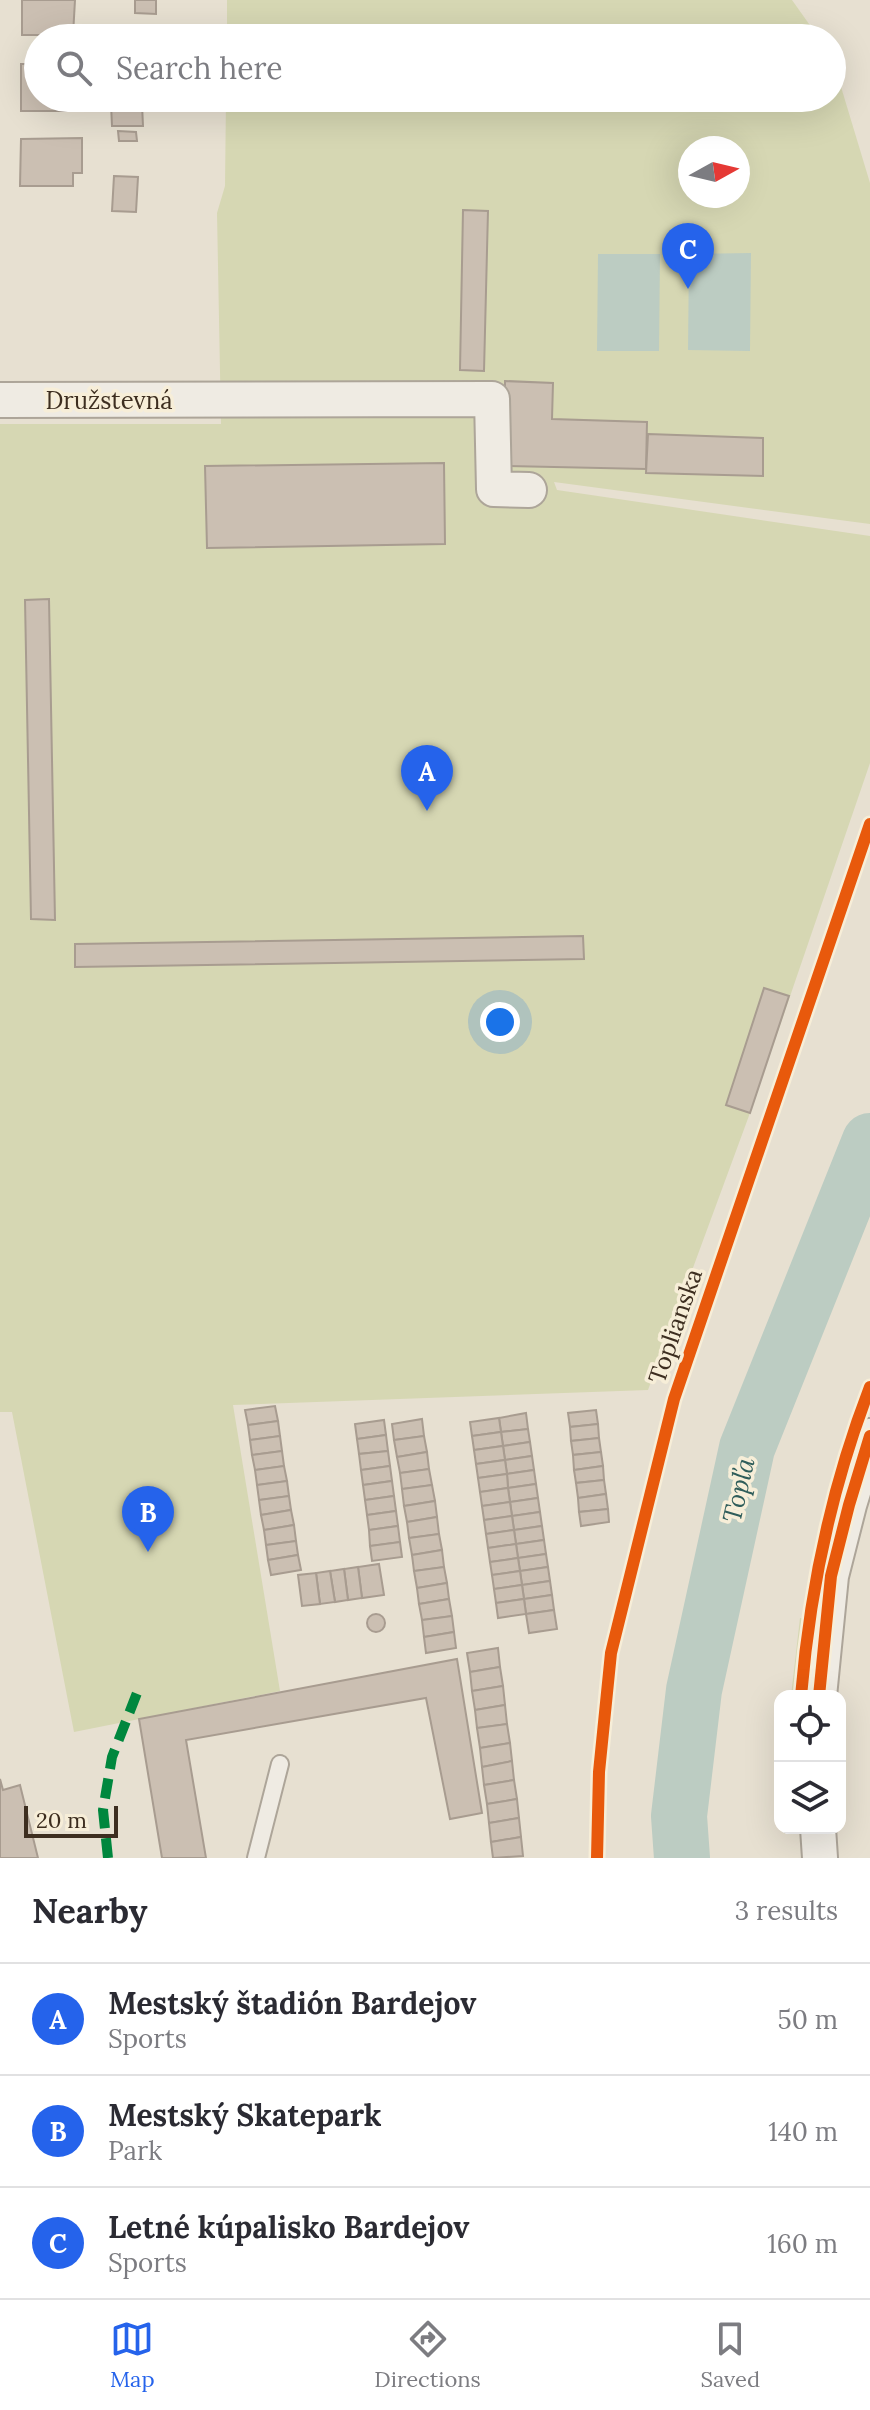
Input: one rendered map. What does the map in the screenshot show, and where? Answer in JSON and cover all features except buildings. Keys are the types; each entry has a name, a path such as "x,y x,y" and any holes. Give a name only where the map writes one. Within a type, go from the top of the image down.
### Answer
{"street":[{"name":"Družstevná","path":"0,400 492,399 494,489 529,490"},
{"path":"820,1690 831,1576 870,1436"},
{"path":"818,1834 820,1858"}],"lane":[{"path":"256,1858 280,1764"}],"green space":[{"path":"227,0 792,0 809,24 227,24"},
{"path":"846,103 870,183 870,524 554,482 557,490 870,536 870,763 750,1113 648,1390 233,1405 280,1691 74,1732 12,1412 0,1412 0,424 221,424 217,213 225,186 226,112 846,112"},
{"path":"800,1618 804,1619 798,1690 792,1690"}],"shaded area":[{"path":"751,253 750,351 688,350 689,254"},
{"path":"598,254 660,254 659,351 597,351"}],"waterway":[{"name":"Topľa","path":"682,1858 679,1816 694,1690 747,1448 870,1141"}],"marked path":[{"path":"108,1858 103,1810 112,1757 137,1693"}],"cycle path":[{"name":"Toplianska","path":"597,1858 599,1772 611,1653 674,1399 870,824"},
{"path":"802,1690 810,1616 824,1539 844,1463 870,1387"},
{"path":"820,1690 831,1576 870,1436"}],"place":[{"name":"Letné kúpalisko Bardejov","path":"688,289"},
{"name":"Mestský štadión Bardejov","path":"427,811"},
{"name":"Mestský Skatepark","path":"148,1552"}]}
